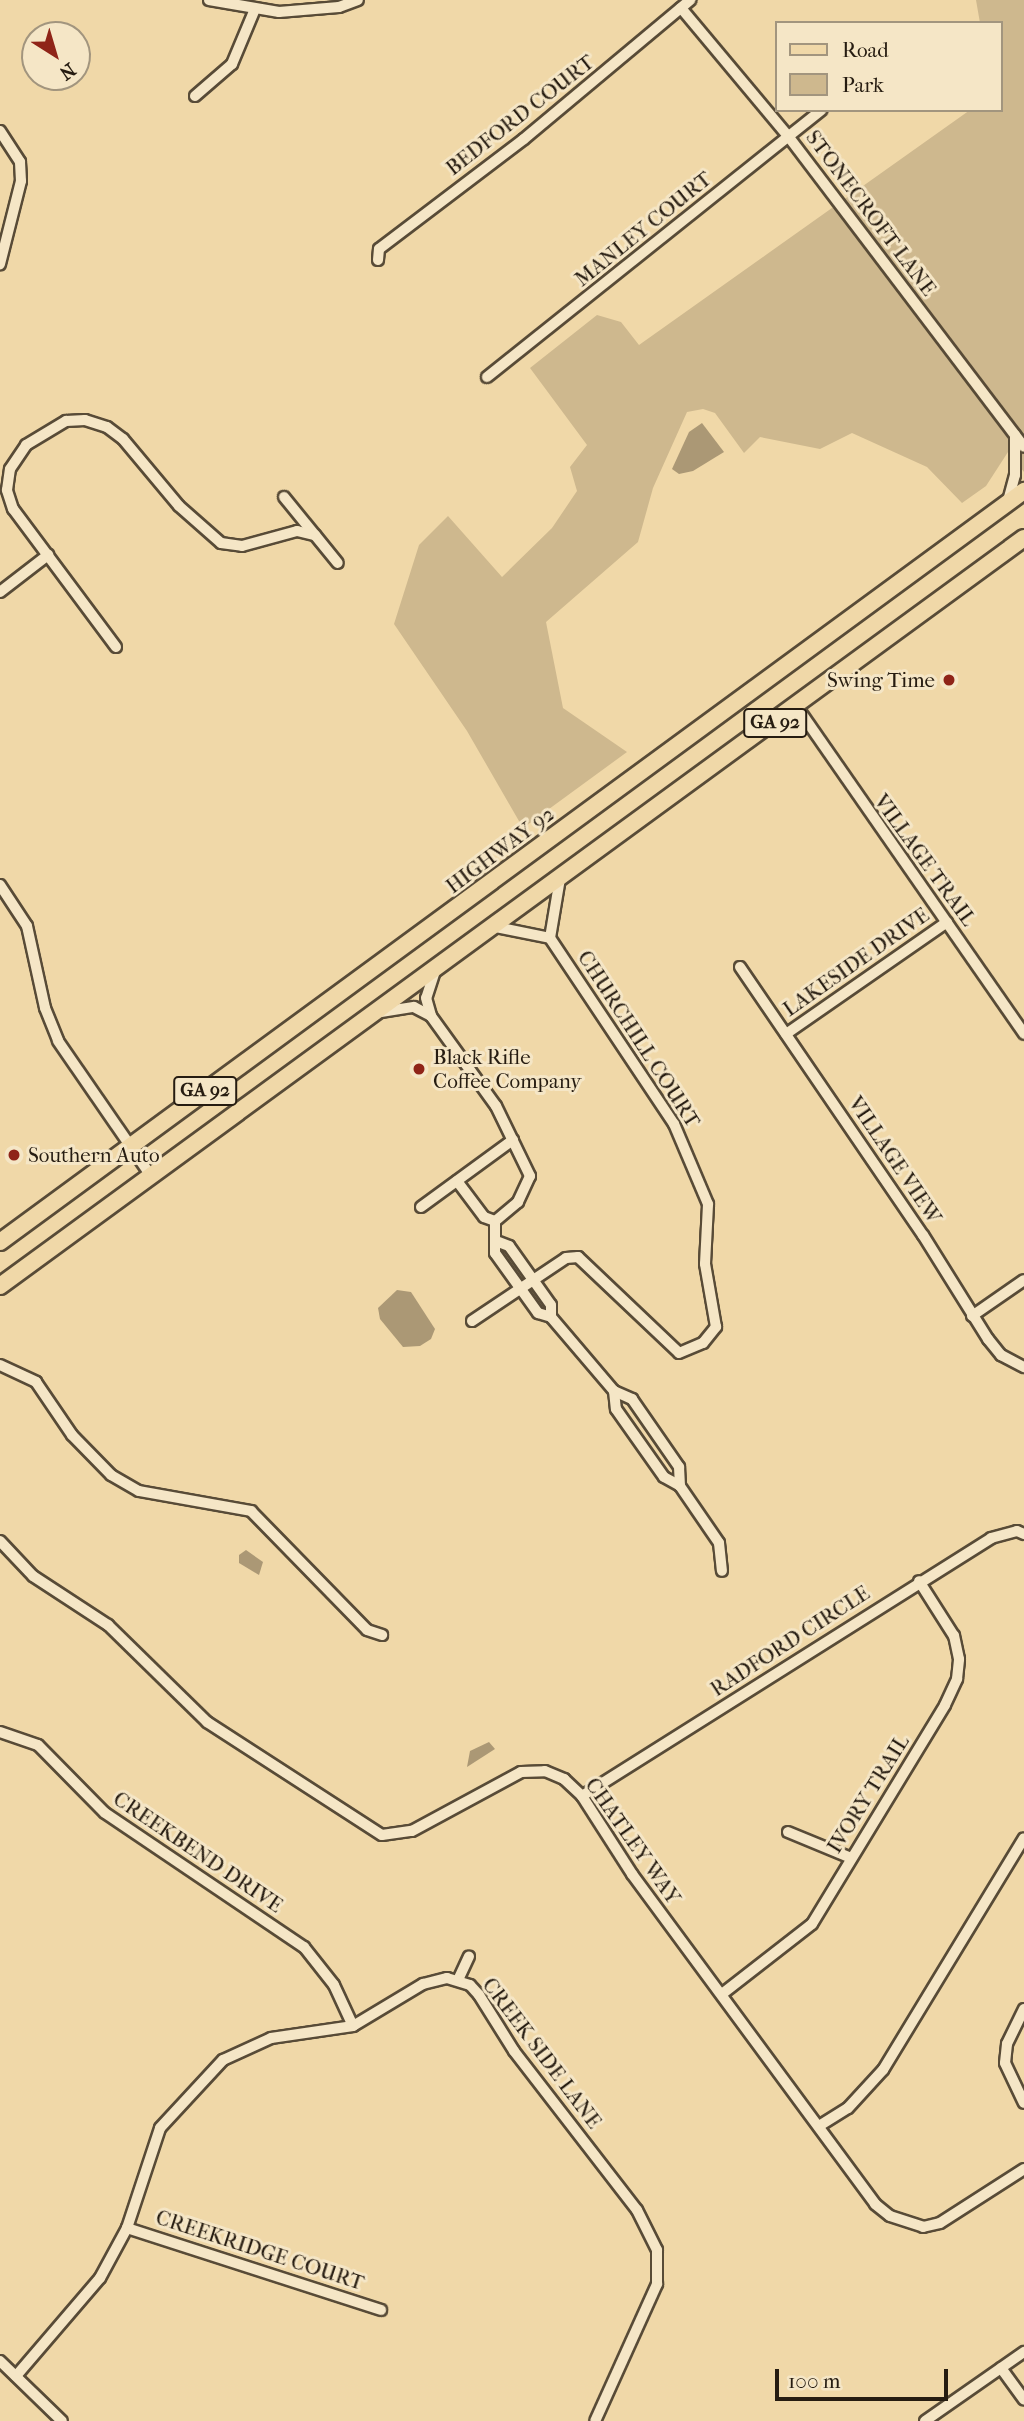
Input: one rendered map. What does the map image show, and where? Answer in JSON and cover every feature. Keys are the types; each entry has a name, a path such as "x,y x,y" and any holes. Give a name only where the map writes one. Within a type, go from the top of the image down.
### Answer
{"main road":[{"name":"HIGHWAY 92","path":"0,1242 1024,491"},
{"name":"GA 92","path":"0,1286 491,926 797,707 1024,538"}],"street":[{"path":"209,0 255,9 310,12 358,0"},
{"name":"STONECROFT LANE","path":"685,4 1024,447"},
{"name":"BEDFORD COURT","path":"378,260 379,248 524,139 685,4"},
{"path":"195,96 232,64 255,9"},
{"name":"MANLEY COURT","path":"487,377 819,112"},
{"path":"0,131 20,162 21,181 0,264"},
{"path":"116,647 13,509 7,491 10,469 26,445 66,421 96,424 123,439 179,506 221,542 242,546 297,531 315,535"},
{"path":"1004,506 1015,475 1015,435"},
{"path":"284,497 338,563"},
{"path":"0,592 48,555"},
{"name":"VILLAGE TRAIL","path":"797,707 1024,1034"},
{"path":"491,926 550,939 560,878"},
{"path":"0,885 27,926 44,1008 58,1041 151,1176"},
{"name":"LAKESIDE DRIVE","path":"786,1034 947,922"},
{"name":"CHURCHILL COURT","path":"532,1279 566,1258 587,1262 679,1353 703,1343 716,1327 705,1264 708,1204 674,1124 550,939"},
{"name":"VILLAGE VIEW","path":"740,967 972,1316 1001,1355 1024,1367"},
{"path":"436,968 426,998 431,1016 496,1106 526,1160 528,1189 495,1221 495,1253 538,1313 551,1317 614,1391 632,1399 679,1467 680,1486"},
{"path":"371,1014 414,1007 431,1016"},
{"path":"421,1207 513,1140"},
{"path":"457,1181 484,1217 495,1221"},
{"path":"496,1241 509,1246 551,1305 551,1317"},
{"path":"472,1321 532,1279"},
{"path":"972,1316 1024,1280"},
{"path":"0,1365 36,1382 86,1451 129,1485 251,1511 367,1630 382,1635"},
{"path":"614,1391 616,1409 664,1477 680,1486 719,1543 722,1571"},
{"name":"RADFORD CIRCLE","path":"582,1796 991,1538 1017,1531 1024,1534"},
{"name":"CHATLEY WAY","path":"0,1541 33,1576 108,1625 206,1722 382,1835 412,1831 521,1772 555,1774 582,1796 632,1874 875,2204 890,2216 923,2227 951,2217 1024,2169"},
{"name":"IVORY TRAIL","path":"722,1994 812,1924 905,1774 957,1679 959,1659 954,1636 919,1581"},
{"name":"CREEKBEND DRIVE","path":"0,1732 38,1745 105,1813 304,1947 334,1985 353,2026"},
{"path":"788,1832 851,1858"},
{"path":"819,2126 848,2108 883,2070 1024,1838"},
{"path":"458,1980 469,1956"},
{"name":"CREEK SIDE LANE","path":"16,2376 100,2278 127,2228 160,2128 223,2060 271,2038 353,2026 423,1984 447,1978 458,1980 480,1996 514,2051 637,2210 657,2250 657,2284 595,2421"},
{"path":"1024,2009 1007,2044 1005,2063 1024,2103"},
{"name":"CREEKRIDGE COURT","path":"127,2228 381,2310"},
{"path":"925,2421 1024,2352"},
{"path":"0,2361 62,2421"},
{"path":"1001,2368 1024,2400"}],"green space":[{"path":"976,0 1024,0 1024,472 1008,452 986,486 962,503 927,467 852,433 820,449 760,437 744,453 715,413 703,409 687,412 653,488 638,542 546,622 563,708 627,752 523,828 467,731 394,624 419,545 448,516 502,577 552,528 577,491 570,467 587,445 530,368 597,315 621,322 639,345 967,112 1003,112 1003,21 980,21"}],"shaded area":[{"path":"702,423 724,452 693,471 679,474 672,469 689,432"},
{"path":"397,1290 411,1292 435,1329 431,1339 420,1346 403,1347 380,1319 378,1308"},
{"path":"246,1550 263,1562 259,1575 239,1563 239,1555"},
{"path":"489,1742 495,1749 467,1767 470,1751"}],"place":[{"name":"Swing Time","path":"949,680"},
{"name":"Black Rifle Coffee Company","path":"419,1069"},
{"name":"Southern Auto","path":"14,1155"}]}
